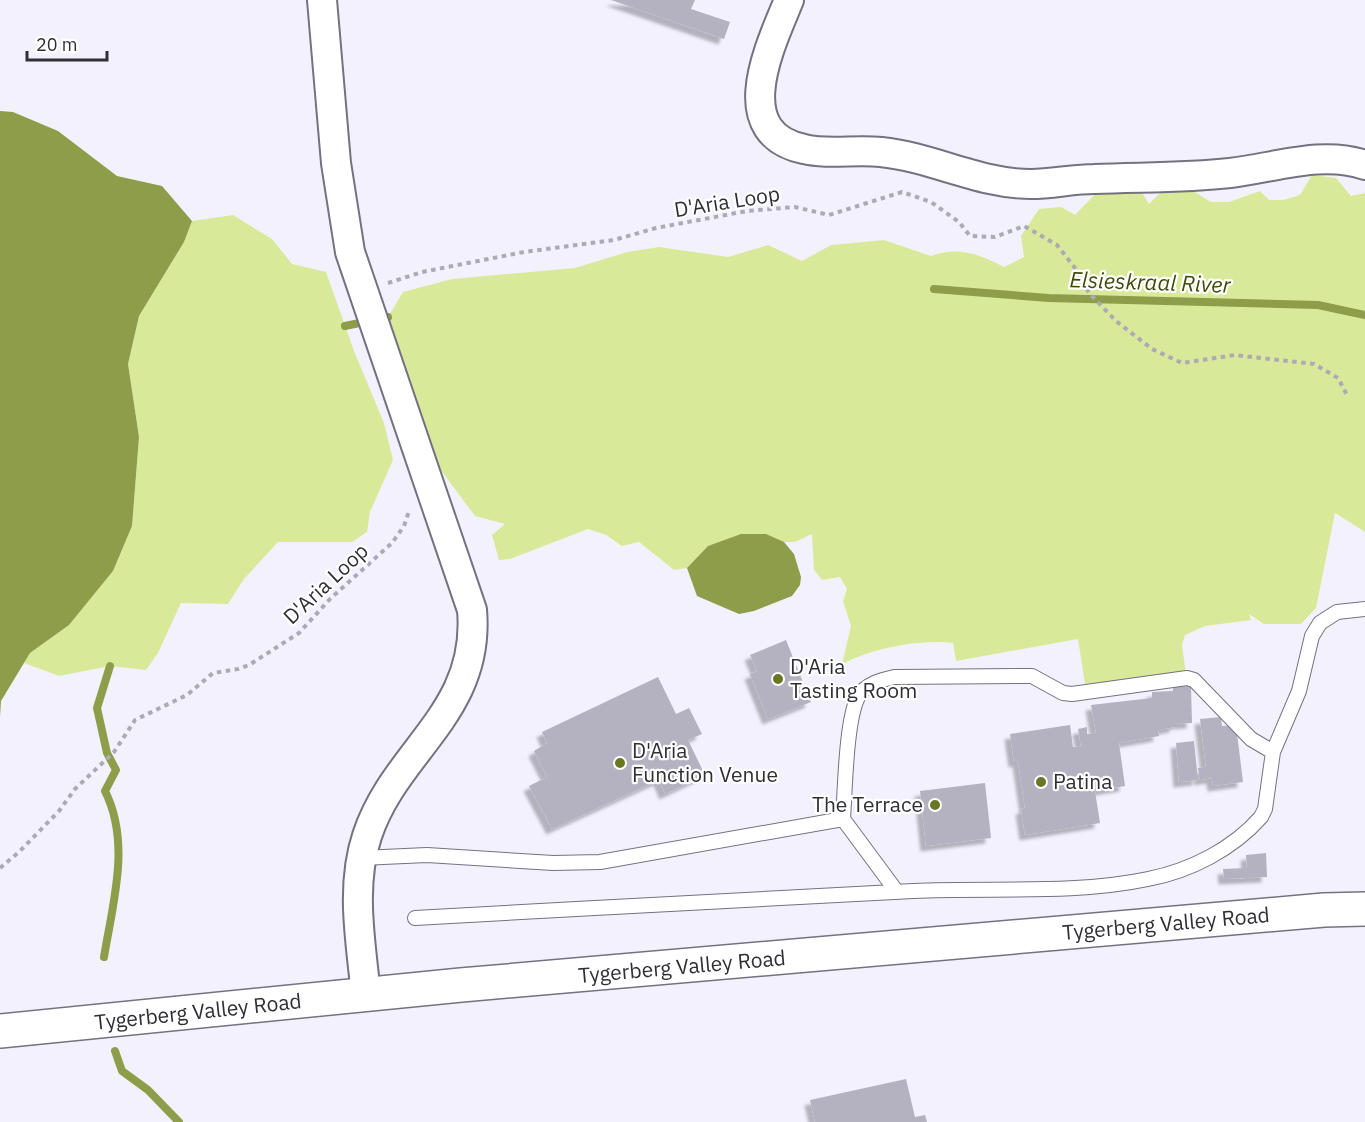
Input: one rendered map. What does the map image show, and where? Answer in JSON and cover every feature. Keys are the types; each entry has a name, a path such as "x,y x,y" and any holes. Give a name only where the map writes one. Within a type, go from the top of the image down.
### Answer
{"main road":[{"name":"Tygerberg Valley Road","path":"0,1031 366,995 1324,910 1365,909"}],"street":[{"path":"322,0 342,214 357,272 472,610 470,661 444,716 382,801 366,837 358,888 358,914 366,995"},
{"path":"789,0 770,48 759,86 760,102 764,119 773,134 790,145 805,150 881,152 991,180 1031,184 1230,173 1322,160 1365,165"}],"lane":[{"path":"415,918 897,892 1121,884 1149,879 1186,868 1221,851 1261,816 1265,809 1273,752 1299,691 1312,636 1320,623 1337,612 1365,609"},
{"path":"897,892 843,819 847,759 858,697 877,681 894,677 1032,676 1063,693 1072,694 1187,678 1194,680 1251,739 1273,752"},
{"path":"361,858 427,855 553,863 600,862 843,819"}],"path":[{"name":"D'Aria Loop","path":"357,272 370,271 383,284 422,272 524,252 614,240 656,228 747,211 795,207 829,215 902,192 931,202 959,222 970,236 995,237 1024,226 1057,245 1075,268 1089,293 1116,321 1152,349 1182,363 1235,355 1314,364 1338,378 1348,397"},
{"name":"D'Aria Loop","path":"0,868 20,852 59,811 75,789 114,752 135,720 187,695 213,673 249,664 299,633 330,599 392,543 404,526 425,471"}],"shaded area":[{"path":"0,111 13,112 58,131 117,176 162,186 192,221 184,242 139,316 128,364 139,437 132,526 113,571 69,625 30,653 1,701 0,717"},
{"path":"1312,175 1336,178 1351,196 1365,193 1365,532 1335,513 1316,608 1301,624 1264,624 1249,614 1251,620 1205,626 1185,635 1182,645 1186,674 1085,684 1078,639 956,661 953,643 925,642 882,649 842,664 851,626 843,601 847,589 840,577 822,580 814,570 812,534 795,542 782,542 766,534 708,546 687,568 674,570 639,542 622,546 606,535 588,529 510,559 499,560 492,535 505,524 475,516 437,465 388,317 403,292 452,279 575,268 627,252 659,247 728,257 768,245 802,261 831,245 884,240 931,256 950,252 968,253 986,258 1004,267 1024,257 1021,236 1039,209 1061,207 1075,215 1100,189 1139,188 1149,204 1161,192 1192,190 1211,202 1229,202 1260,191 1269,200 1283,200 1300,195"},
{"path":"233,215 272,239 292,264 326,272 354,351 384,423 393,460 370,512 367,532 352,542 278,542 244,579 228,604 181,603 158,653 146,670 110,666 59,676 24,663 30,653 69,625 113,571 132,526 139,437 128,364 139,316 184,242 192,221"},
{"path":"741,534 766,534 784,542 794,554 801,577 800,585 792,596 754,611 739,614 697,596 687,568 708,546"}],"building":[{"path":"611,0 695,0 691,9 730,22 724,39"},
{"path":"786,640 811,702 768,719 750,674 757,671 750,655"},
{"name":"D'Aria Function Venue","path":"658,677 676,714 689,708 702,734 688,740 705,775 665,794 659,780 552,829 529,786 547,777 534,751 547,743 542,732"},
{"path":"1191,686 1192,723 1175,724 1175,727 1158,730 1159,736 1119,743 1125,786 1095,791 1100,823 1025,835 1021,809 1025,808 1018,761 1014,762 1010,734 1070,725 1073,747 1081,746 1078,729 1087,727 1087,734 1096,733 1091,705 1152,698 1152,692 1173,691 1173,687"},
{"path":"1221,717 1222,726 1236,725 1243,782 1213,786 1212,778 1200,780 1198,768 1206,767 1200,719"},
{"path":"1194,741 1198,780 1179,782 1176,743"},
{"path":"985,783 991,838 926,846 920,791"},
{"path":"1266,853 1267,877 1224,879 1223,869 1247,868 1246,855"},
{"path":"906,1079 915,1117 925,1115 927,1122 815,1122 810,1100"}],"waterway":[{"name":"Elsieskraal River","path":"934,289 1049,298 1318,305 1365,315"},
{"name":"Elsieskraal River","path":"345,326 388,317"},
{"path":"104,957 118,873 117,831 113,811 105,791 116,770 107,753 97,708 110,666"},
{"path":"115,1051 122,1071 148,1090 179,1122"}],"place":[{"name":"D'Aria Tasting Room","path":"778,679"},
{"name":"D'Aria Function Venue","path":"620,763"},
{"name":"Patina","path":"1041,782"},
{"name":"The Terrace","path":"935,805"}]}
